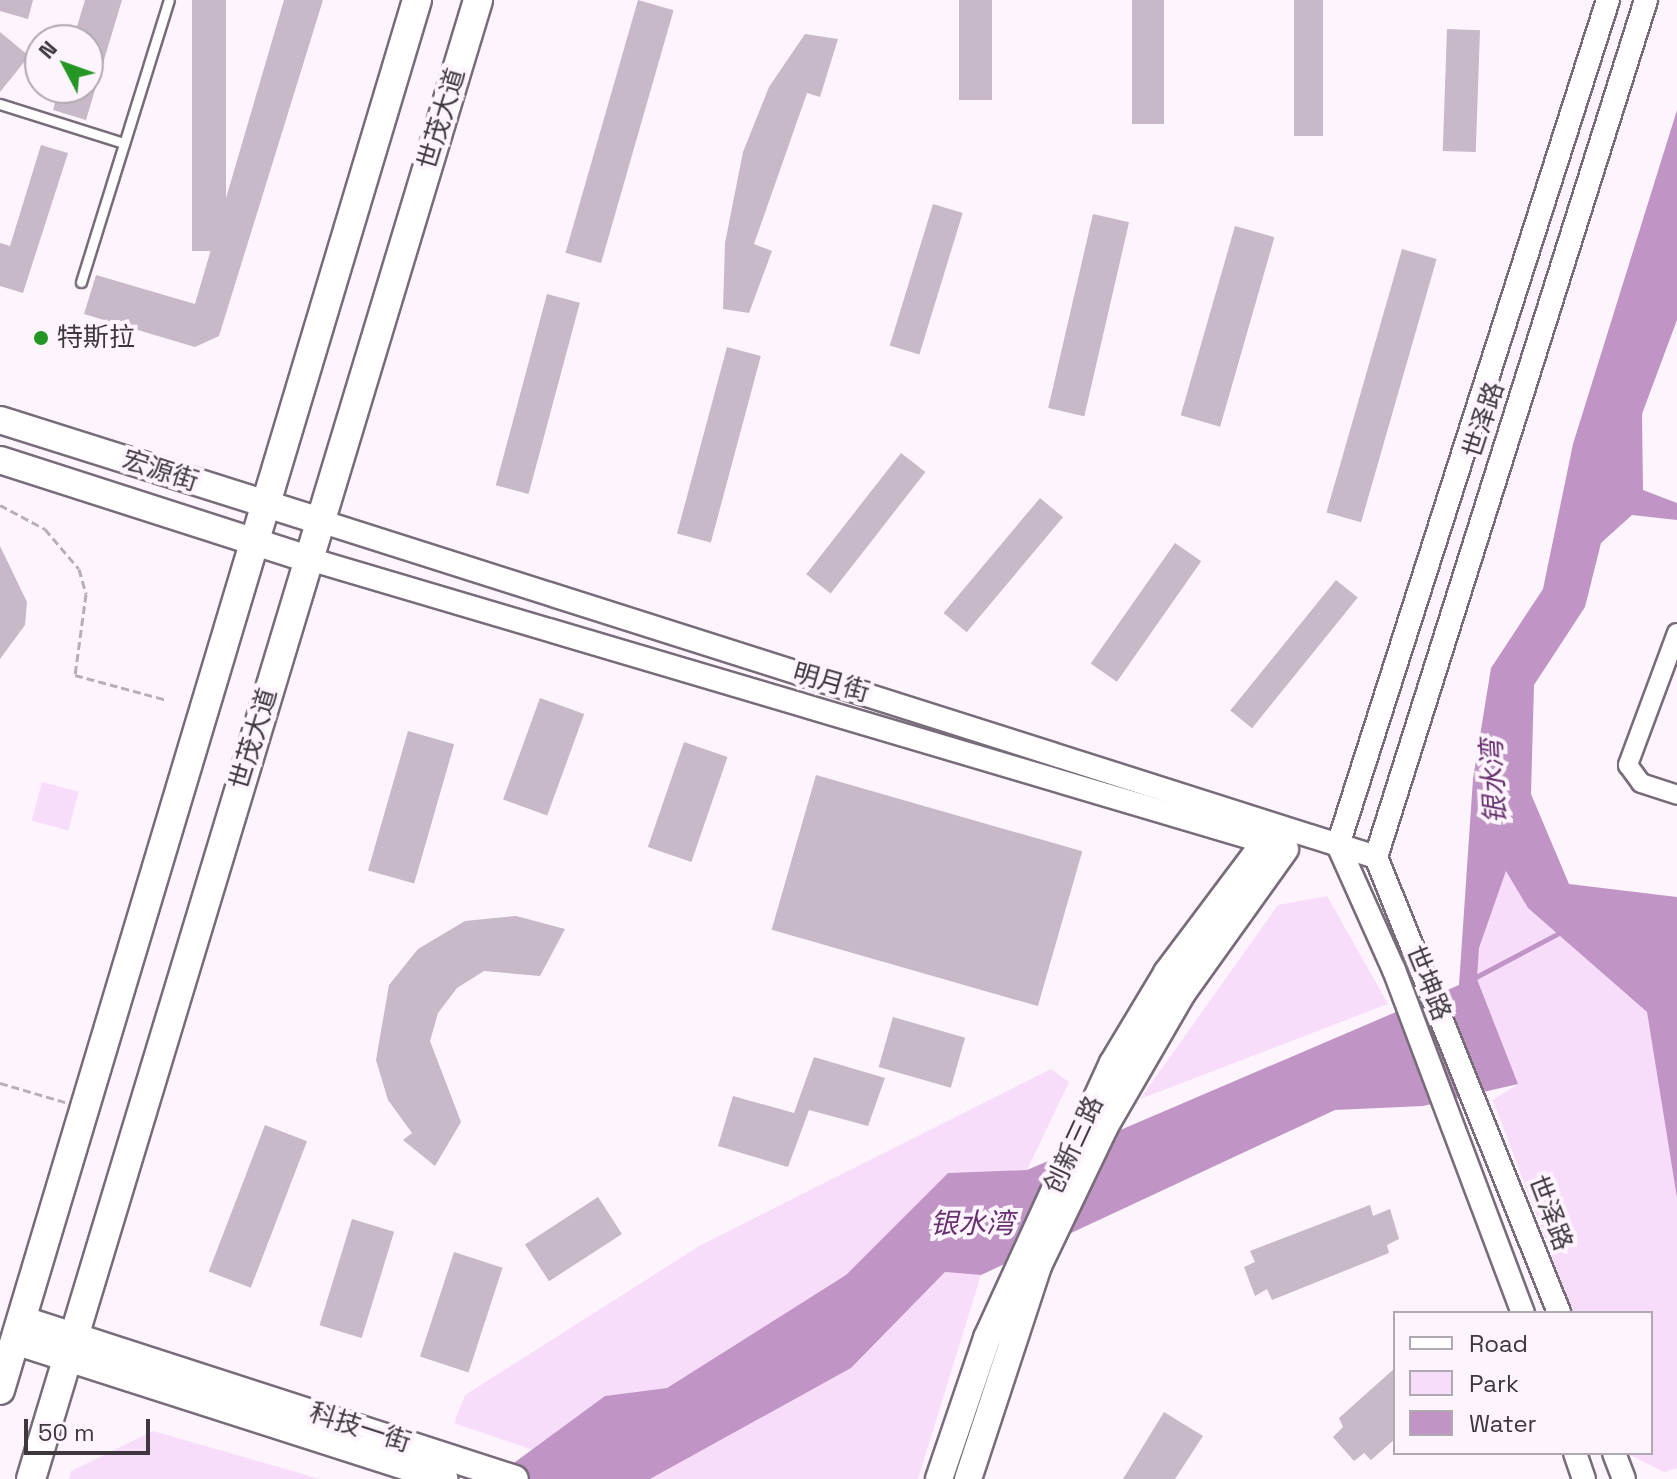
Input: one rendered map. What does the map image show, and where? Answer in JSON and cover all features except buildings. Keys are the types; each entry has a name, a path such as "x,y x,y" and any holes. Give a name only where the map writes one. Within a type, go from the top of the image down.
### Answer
{"main road":[{"path":"0,1390 417,0"},
{"name":"世茂大道","path":"31,1479 478,0"},
{"name":"宏源街","path":"0,420 320,521"},
{"name":"宏源街","path":"0,460 309,559"},
{"name":"创新三路","path":"968,1479 1027,1270 1182,993 1276,844"},
{"name":"创新三路","path":"939,1479 1027,1270 1077,1137 1167,973 1276,844"},
{"name":"科技一街","path":"18,1330 429,1466 515,1479"}],"street":[{"name":"世泽路","path":"1338,845 1608,0"},
{"name":"世泽路","path":"1376,857 1646,0"},
{"name":"明月街","path":"320,521 1376,857"},
{"name":"明月街","path":"309,559 1276,844 1338,845"},
{"path":"1677,633 1628,765 1641,783 1677,795"},
{"name":"世坤路","path":"1338,845 1394,970 1522,1311"},
{"name":"世坤路","path":"1376,857 1420,958 1489,1134"},
{"name":"世泽路","path":"1489,1134 1558,1311"},
{"path":"1576,1455 1584,1479"},
{"path":"1615,1455 1624,1479"}],"lane":[{"path":"81,282 169,0"},
{"path":"0,104 124,143"}],"path":[{"path":"0,505 45,529 79,569 86,594 75,675 167,700"},
{"path":"0,1083 85,1108"}],"green space":[{"path":"42,782 79,792 68,830 32,821"},
{"path":"1506,870 1528,908 1647,1012 1677,1198 1677,1468 1664,1472 1630,1455 1653,1455 1653,1311 1572,1311 1493,1100 1518,1084 1477,979 1479,948"},
{"path":"1327,896 1388,1004 1140,1099 1278,905"},
{"path":"1051,1069 1069,1082 1027,1170 948,1173 847,1275 667,1388 605,1396 533,1450 454,1423 465,1395 701,1245"},
{"path":"945,1272 981,1275 918,1479 650,1479 851,1368"},
{"path":"153,1431 320,1479 69,1479 71,1471"}],"water":[{"path":"1677,110 1677,320 1642,414 1643,490 1677,503 1677,520 1632,515 1601,543 1585,607 1534,685 1531,794 1569,884 1677,897 1677,1198 1647,1012 1528,908 1506,871 1479,948 1477,979 1518,1084 1423,1106 1335,1110 981,1275 945,1272 851,1368 650,1479 492,1479 605,1396 667,1388 846,1275 948,1173 1027,1170 1459,985 1473,779 1491,668 1543,589 1573,444"}],"waterway":[{"name":"银水湾","path":"1474,978 1561,932"}],"place":[{"name":"特斯拉","path":"41,338"}]}
